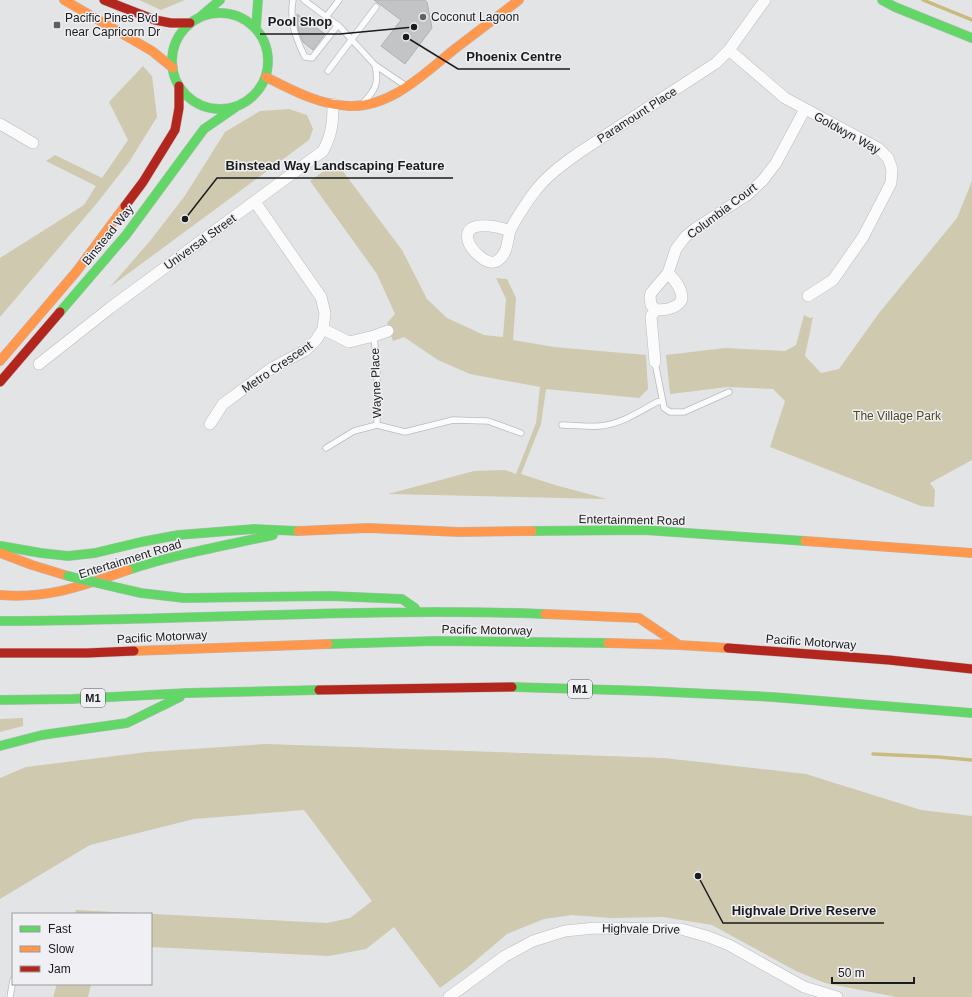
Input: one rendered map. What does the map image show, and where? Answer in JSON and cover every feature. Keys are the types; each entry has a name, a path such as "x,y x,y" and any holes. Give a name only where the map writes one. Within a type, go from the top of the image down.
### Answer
{"main road":[{"path":"64,0 152,50 173,68"},
{"path":"104,0 155,20 171,23 190,23"},
{"path":"200,17 215,13 230,13 244,18 256,28 264,38 268,51 269,64 266,77 261,87 254,95 246,102 236,107 220,110 204,106 189,98 179,86 173,68 172,56 175,43 182,32 190,23 200,17 220,0"},
{"path":"256,28 258,0"},
{"path":"266,77 297,92 333,104 360,106 377,102 406,86 519,0"},
{"path":"882,0 895,7 972,38"},
{"name":"Binstead Way","path":"0,361 76,272 143,182 174,130 179,108 179,86"},
{"name":"Binstead Way","path":"0,382 126,235 204,129 236,107"},
{"name":"Entertainment Road","path":"0,546 68,556 95,553 141,542 202,532 254,529 291,531 368,528 459,532 644,530 972,553"},
{"name":"Entertainment Road","path":"0,595 33,598 69,591 156,561 291,531"},
{"path":"0,552 32,565 68,576 141,593 184,598 331,596 402,599 421,612"},
{"path":"0,621 85,621 165,617 357,612 487,612 639,618 679,645"},
{"name":"Pacific Motorway","path":"0,653 87,653 239,646 435,641 679,645 844,657 972,669"},
{"name":"M1","path":"0,700 187,693 411,688 526,688 641,690 772,696 972,713"},
{"path":"0,746 42,735 127,723 187,693"}],"street":[{"name":"Paramount Place","path":"510,231 533,194 548,176 562,164 716,63 729,50 766,0"},
{"name":"Goldwyn Way","path":"729,50 785,98 878,148 888,158 892,169 891,183 863,237 833,280 808,296"},
{"name":"Universal Street","path":"39,364 110,308 324,151 330,139 333,104"},
{"name":"Columbia Court","path":"655,362 651,316 656,310 651,305 650,297 651,292 668,273 676,249 685,237 696,228 747,195 763,180 776,163 805,109"},
{"path":"0,124 33,143"},
{"path":"255,202 321,297 325,313 323,329"},
{"path":"656,310 662,310 678,305 682,299 679,287 668,273"},
{"name":"Wayne Place","path":"323,329 349,342 388,331"},
{"name":"Metro Crescent","path":"210,424 223,404 272,368 306,350 316,340 323,329"},
{"name":"Highvale Drive","path":"449,997 506,956 532,940 565,931 595,928 681,929 710,937 729,945 804,987 837,997"}],"lane":[{"path":"293,0 291,11 296,39 305,57 312,58 338,25"},
{"path":"304,0 338,25 375,65 406,86"},
{"path":"326,17 339,0"},
{"path":"328,71 376,7"},
{"path":"360,106 368,97 377,82 375,65"},
{"name":"Wayne Place","path":"374,336 377,368 377,425 405,432 453,420 488,421 521,433"},
{"path":"655,362 664,408 670,412 684,412 729,392"},
{"path":"562,425 595,426 612,424 622,421 657,402 662,401"},
{"path":"326,448 354,431 377,425"},
{"path":"10,997 12,985"}],"green space":[{"path":"139,0 185,0 161,10"},
{"path":"143,66 152,76 157,117 129,162 97,203 0,317 0,258 84,205 96,186 46,161 55,155 102,178 128,140 109,102"},
{"path":"289,109 307,115 313,129 309,140 110,287 150,241 184,197 225,132 260,111"},
{"path":"336,162 402,250 427,299 447,318 484,335 503,337 506,299 496,278 507,279 516,298 513,340 554,347 646,355 648,389 639,398 546,389 541,424 521,474 607,499 388,494 474,471 505,470 516,474 536,423 540,387 470,374 438,360 404,337 393,341 387,323 395,314 377,274 310,181"},
{"name":"The Village Park","path":"972,181 972,460 930,483 935,490 934,507 921,506 770,447 785,401 773,389 728,387 670,394 666,355 725,348 785,351 796,345 804,315 810,318 813,317 805,356 821,373 839,369 879,313 957,218"},
{"path":"23,718 23,726 0,732 0,719"},
{"path":"266,744 664,758 806,774 921,810 972,816 972,997 896,997 825,983 796,971 712,925 663,917 611,918 572,915 544,919 507,934 467,968 440,988 394,927 366,949 329,956 152,947 152,914 327,923 350,918 372,901 304,810 194,819 90,845 0,899 0,778 26,767 147,752"},
{"path":"76,910 134,913 75,913"},
{"path":"57,985 91,985 88,997 53,997"}],"building":[{"path":"374,0 424,0 427,2 432,28 405,64 381,46 401,20"},
{"path":"297,14 325,34 313,50 303,42 298,29"}],"waterway":[{"path":"923,0 972,20"},
{"path":"873,754 972,760"}],"traffic: fast":[{"path":"200,17 220,0"},
{"path":"256,28 258,0"},
{"path":"882,0 895,7 972,38"},
{"path":"220,13 238,17 247,21 254,27 260,34 264,43 268,61 264,79 260,88 254,95 247,101 238,105 220,109 202,105 193,101 186,95 180,88 176,79 172,61 176,43 180,34 186,27 193,21 202,17 220,13"},
{"path":"60,312 126,235 204,129 236,107"},
{"path":"1,546 68,556 95,553 178,535 254,529 298,531"},
{"path":"532,531 644,530 805,541"},
{"path":"128,570 182,555 273,535"},
{"path":"68,576 119,588"},
{"path":"119,588 141,593 184,598 331,596 402,599 415,608"},
{"path":"0,621 409,612 545,614"},
{"path":"328,644 435,641 608,643"},
{"path":"512,687 648,691 772,697 972,713"},
{"path":"0,700 72,699 187,693 319,690"},
{"path":"0,746 42,735 127,723 180,697"}],"traffic: slow":[{"path":"64,0 152,51 173,68"},
{"path":"266,77 306,96 327,103 349,106 364,105 379,101 407,87 519,0"},
{"path":"0,361 76,272 125,206"},
{"path":"298,531 368,528 459,532 532,531"},
{"path":"805,541 972,553"},
{"path":"0,553 68,576"},
{"path":"0,595 18,596 50,593 80,586 128,570"},
{"path":"545,614 639,618 679,645"},
{"path":"608,643 728,648"},
{"path":"134,651 328,644"}],"traffic: jam":[{"path":"104,0 155,20 171,23 190,23"},
{"path":"125,206 143,182 175,130 179,108 179,86"},
{"path":"0,382 60,312"},
{"path":"728,648 889,660 972,669"},
{"path":"0,653 87,653 134,651"},
{"path":"319,690 512,687"}],"place":[{"name":"Coconut Lagoon","path":"423,17"},
{"name":"Pacific Pines Bvd near Capricorn Dr","path":"57,25"},
{"name":"Pool Shop","path":"414,27"},
{"name":"Phoenix Centre","path":"406,37"},
{"name":"Binstead Way Landscaping Feature","path":"185,219"},
{"name":"Highvale Drive Reserve","path":"698,876"}]}
